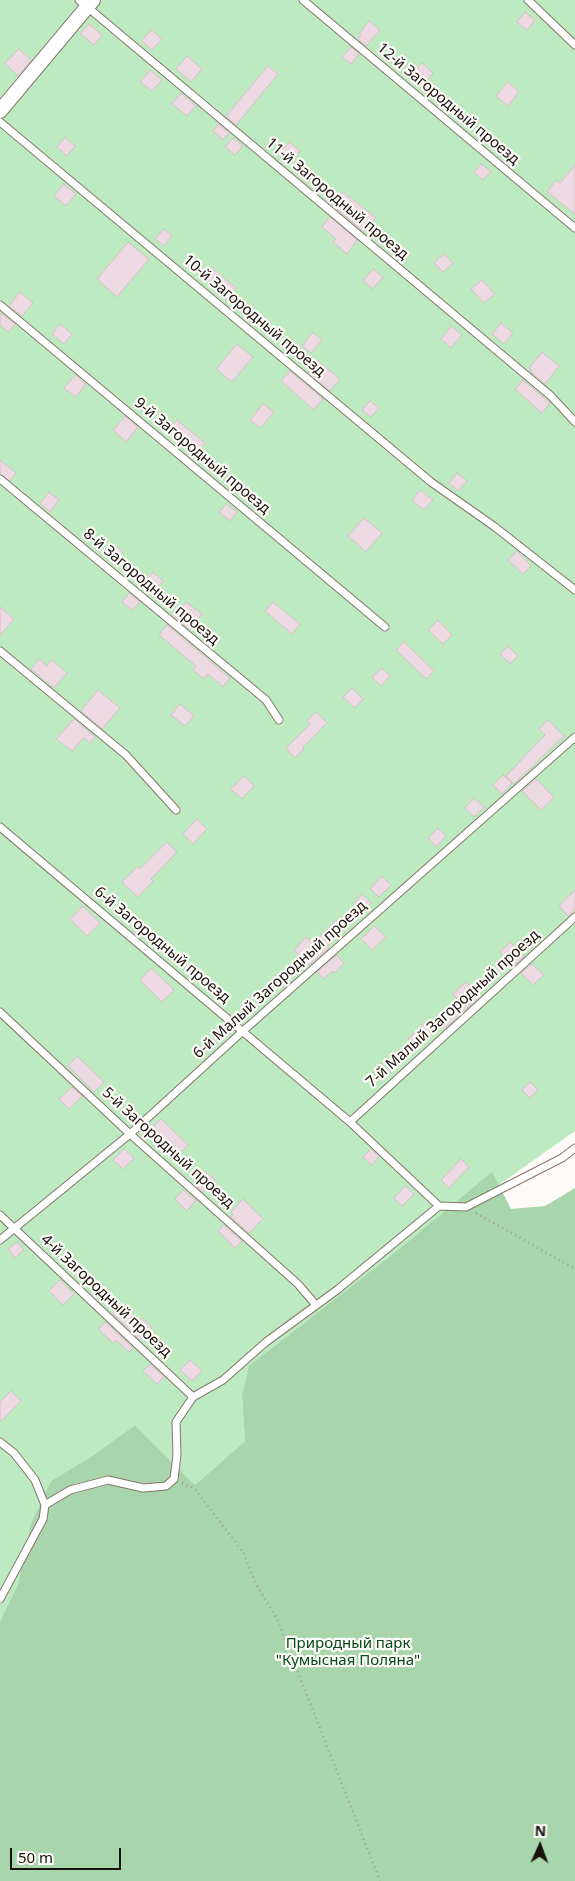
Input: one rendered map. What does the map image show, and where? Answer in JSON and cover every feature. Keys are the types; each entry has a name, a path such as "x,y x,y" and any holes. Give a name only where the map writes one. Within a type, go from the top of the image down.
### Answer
{"street":[{"path":"0,111 87,2"}],"lane":[{"name":"12-й Загородный проезд","path":"302,0 575,228"},
{"path":"528,0 575,45"},
{"name":"11-й Загородный проезд","path":"87,2 551,396 575,422"},
{"name":"10-й Загородный проезд","path":"0,122 431,482 494,527 575,590"},
{"name":"9-й Загородный проезд","path":"0,305 386,627"},
{"name":"8-й Загородный проезд","path":"0,480 266,700 279,720"},
{"path":"0,651 126,754 176,810"},
{"name":"6-й Малый Загородный проезд","path":"0,1240 130,1134 243,1031 575,737"},
{"name":"6-й Загородный проезд","path":"0,827 350,1122 439,1206"},
{"name":"7-й Малый Загородный проезд","path":"350,1122 575,917"},
{"name":"5-й Загородный проезд","path":"0,1012 130,1134 298,1284 316,1305"},
{"path":"45,1505 70,1490 108,1480 143,1488 166,1486 174,1479 177,1455 176,1422 193,1397 223,1380 266,1342 316,1305 439,1206 466,1208 562,1158 575,1148"},
{"name":"4-й Загородный проезд","path":"0,1215 193,1397"},
{"path":"0,1442 14,1453 35,1480 45,1505 43,1518 0,1599"}],"path":[{"path":"466,1208 575,1268"},
{"path":"174,1479 195,1489 243,1552 256,1584 277,1619 380,1881"}],"green space":[{"path":"0,0 575,0 575,1131 319,1312 242,1396 245,1441 195,1485 135,1425 92,1456 51,1481 31,1523 18,1584 0,1621"},
{"name":"Природный парк \"Кумысная Поляна\"","path":"492,1172 511,1209 545,1206 575,1188 575,1881 0,1881 0,1621 18,1584 31,1523 51,1481 92,1456 135,1425 195,1485 245,1441 242,1396 249,1366 393,1254"}],"building":[{"path":"525,12 535,20 527,30 517,22"},
{"path":"369,21 380,30 366,46 358,39 361,35 359,34"},
{"path":"89,24 102,35 94,45 80,34"},
{"path":"151,30 162,39 152,50 142,41"},
{"path":"351,47 359,54 351,64 342,57"},
{"path":"19,49 31,60 18,76 5,63"},
{"path":"187,56 202,69 191,82 176,69"},
{"path":"422,63 433,73 423,84 412,75"},
{"path":"268,66 278,74 236,125 226,116"},
{"path":"150,70 162,80 152,91 140,82"},
{"path":"508,82 519,92 508,106 496,96"},
{"path":"181,93 196,106 187,116 172,104"},
{"path":"219,124 229,133 223,140 213,131"},
{"path":"65,137 75,146 67,156 57,147"},
{"path":"233,138 243,146 235,155 225,147"},
{"path":"289,142 300,151 291,162 280,153"},
{"path":"481,164 491,171 483,180 474,172"},
{"path":"575,165 575,214 547,192 556,180 560,183"},
{"path":"64,184 76,194 66,206 54,196"},
{"path":"343,192 376,218 364,232 337,209 338,207 334,204"},
{"path":"330,217 357,240 347,254 333,242 336,239 322,227"},
{"path":"164,229 172,236 164,246 155,239"},
{"path":"128,242 149,259 117,297 97,279"},
{"path":"444,254 453,263 443,272 434,263"},
{"path":"212,268 236,288 226,300 216,292 219,289 205,277"},
{"path":"373,269 383,277 373,289 363,281"},
{"path":"482,280 495,294 484,303 471,289"},
{"path":"20,292 33,303 22,316 9,306"},
{"path":"2,314 15,324 8,332 0,325 0,316"},
{"path":"501,323 513,333 504,344 492,334"},
{"path":"60,324 72,334 64,344 52,334"},
{"path":"451,326 462,335 451,348 441,339"},
{"path":"313,332 322,340 311,353 302,346"},
{"path":"237,344 253,357 232,382 216,369"},
{"path":"542,352 559,366 545,384 529,368"},
{"path":"318,361 340,379 330,391 308,372"},
{"path":"290,371 323,399 314,410 281,381"},
{"path":"75,375 86,384 76,397 64,388"},
{"path":"523,380 550,403 542,413 515,389"},
{"path":"370,401 379,408 371,417 362,410"},
{"path":"263,404 274,412 260,428 250,420"},
{"path":"125,416 138,427 126,442 113,430"},
{"path":"177,420 205,443 196,453 168,429"},
{"path":"0,460 16,473 10,481 0,474"},
{"path":"457,473 467,481 458,491 449,483"},
{"path":"420,490 433,500 424,510 412,500"},
{"path":"49,492 59,500 50,512 40,503"},
{"path":"226,504 237,512 230,521 219,512"},
{"path":"364,518 382,533 366,552 348,536"},
{"path":"112,543 123,552 116,561 105,552"},
{"path":"517,551 531,566 523,574 508,560"},
{"path":"153,572 163,581 153,593 143,584"},
{"path":"129,593 140,602 132,610 122,602"},
{"path":"186,602 202,614 189,629 174,617"},
{"path":"273,602 300,624 292,634 265,611"},
{"path":"0,607 14,619 0,635"},
{"path":"438,620 452,635 443,644 428,630"},
{"path":"167,625 230,678 223,687 208,674 204,679 193,670 196,666 159,635"},
{"path":"404,642 434,671 426,679 396,650"},
{"path":"508,646 518,656 510,664 500,654"},
{"path":"39,659 47,666 52,660 67,673 54,688 31,669"},
{"path":"382,668 390,676 381,686 372,677"},
{"path":"352,688 363,699 355,708 343,697"},
{"path":"98,690 120,708 102,729 81,711"},
{"path":"180,704 194,716 185,726 171,715"},
{"path":"316,712 327,723 303,747 304,749 295,758 286,748 310,724 307,721"},
{"path":"74,719 95,737 90,743 84,737 72,751 56,739"},
{"path":"548,720 564,736 514,784 506,776 545,735 539,729"},
{"path":"503,775 512,783 502,794 493,785"},
{"path":"244,776 254,786 242,799 231,789"},
{"path":"536,779 554,797 541,810 522,791"},
{"path":"474,798 484,807 474,817 465,808"},
{"path":"197,819 207,829 193,844 183,834"},
{"path":"438,828 446,836 436,847 428,838"},
{"path":"167,842 177,852 151,879 153,881 138,897 122,882 138,866 140,869"},
{"path":"382,876 391,885 379,897 370,889"},
{"path":"575,890 575,910 568,916 559,906"},
{"path":"362,894 371,903 363,911 354,903"},
{"path":"83,906 100,923 87,936 70,919"},
{"path":"336,920 344,928 327,946 329,948 309,965 294,950 306,937 313,944"},
{"path":"374,926 386,937 372,950 361,939"},
{"path":"510,942 524,956 514,966 500,952"},
{"path":"337,955 344,963 335,973 332,971 324,979 317,972"},
{"path":"532,964 544,975 533,985 521,973"},
{"path":"151,968 174,990 162,1002 140,980"},
{"path":"466,982 480,996 444,1029 438,1022 458,1000 453,994"},
{"path":"424,1023 433,1032 417,1049 408,1039"},
{"path":"77,1056 104,1082 94,1092 68,1066"},
{"path":"381,1063 391,1073 382,1081 373,1072"},
{"path":"530,1082 538,1090 530,1098 522,1090"},
{"path":"72,1087 82,1096 69,1109 59,1099"},
{"path":"161,1119 188,1145 174,1159 147,1133"},
{"path":"124,1149 134,1158 123,1169 113,1160"},
{"path":"371,1149 379,1157 372,1165 363,1157"},
{"path":"461,1159 469,1167 449,1188 441,1180"},
{"path":"206,1172 215,1180 203,1192 194,1184"},
{"path":"405,1186 414,1194 402,1206 394,1198"},
{"path":"183,1190 196,1200 187,1211 175,1199"},
{"path":"243,1199 263,1219 249,1233 231,1217 233,1214 231,1212"},
{"path":"224,1225 242,1241 235,1248 218,1231"},
{"path":"17,1242 24,1250 15,1258 8,1249"},
{"path":"60,1280 74,1294 63,1305 49,1291"},
{"path":"123,1304 140,1321 143,1318 152,1328 140,1340 113,1314"},
{"path":"106,1322 133,1348 129,1352 116,1340 113,1343 98,1329"},
{"path":"190,1360 202,1371 192,1381 180,1370"},
{"path":"150,1364 164,1377 157,1384 143,1371"},
{"path":"11,1391 21,1401 0,1422 0,1402"}]}
